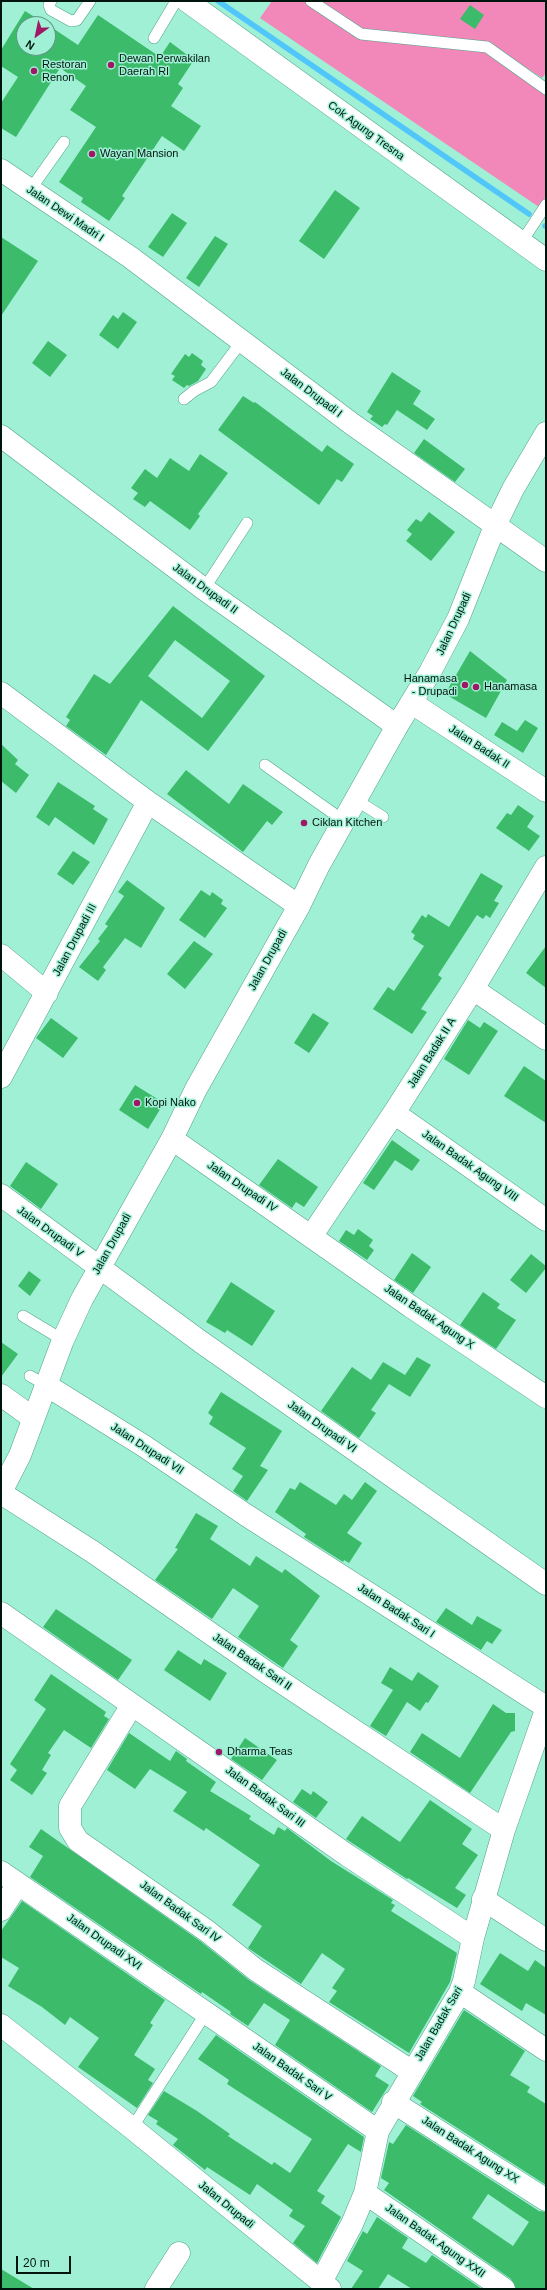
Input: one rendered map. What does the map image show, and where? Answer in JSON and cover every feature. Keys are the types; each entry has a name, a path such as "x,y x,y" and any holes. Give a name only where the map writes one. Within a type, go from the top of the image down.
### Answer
{"street":[{"name":"Cok Agung Tresna","path":"187,1 546,260"},
{"name":"Jalan Dewi Madri I","path":"1,170 130,257"},
{"name":"Jalan Drupadi I","path":"130,257 352,424 546,561"},
{"name":"Jalan Drupadi","path":"1,1492 20,1455 33,1418 38,1381 63,1340 99,1268 172,1139 221,1045 344,821 397,726 412,704 458,619 495,526 513,489 546,433"},
{"name":"Jalan Drupadi II","path":"8,442 204,589 397,726"},
{"path":"1,693 148,802 298,906"},
{"name":"Jalan Badak II","path":"412,704 546,791"},
{"name":"Jalan Drupadi III","path":"1,1077 48,993 148,802"},
{"name":"Jalan Badak II A","path":"312,1235 394,1114 473,989 546,867"},
{"path":"1,955 48,993"},
{"path":"473,989 546,1039"},
{"name":"Jalan Badak Agung VIII","path":"394,1114 546,1220"},
{"name":"Jalan Drupadi IV","path":"172,1139 312,1235"},
{"name":"Jalan Drupadi V","path":"1,1195 99,1268"},
{"name":"Jalan Badak Agung X","path":"312,1235 410,1306 546,1397"},
{"name":"Jalan Drupadi VI","path":"99,1268 308,1418 546,1584"},
{"name":"Jalan Drupadi VII","path":"38,1381 144,1446 246,1515"},
{"path":"1,1395 33,1418"},
{"name":"Jalan Badak Sari II","path":"1,1492 93,1552 266,1672 504,1830"},
{"name":"Jalan Badak Sari I","path":"246,1515 546,1709"},
{"name":"Jalan Badak Sari III","path":"1,1613 347,1855 473,1938"},
{"name":"Jalan Badak Sari IV","path":"132,1705 70,1806 68,1822 76,1837 91,1851 207,1931 256,1970 412,2071"},
{"name":"Jalan Badak Sari","path":"326,2285 365,2193 378,2131 393,2102 460,1992 464,1981 483,1899 504,1830 539,1750 546,1709"},
{"path":"1,1910 10,1878"},
{"name":"Jalan Drupadi XVI","path":"10,1878 206,2013"},
{"path":"483,1899 546,1940"},
{"path":"460,1992 546,2050"},
{"name":"Jalan Badak Sari V","path":"206,2013 378,2131"},
{"name":"Jalan Drupadi","path":"1,2025 132,2128 326,2285"},
{"name":"Jalan Badak Agung XX","path":"393,2102 475,2152 546,2200"},
{"name":"Jalan Badak Agung XXII","path":"365,2193 504,2289"},
{"path":"156,2289 179,2253"}],"lane":[{"path":"50,1 49,5 51,10 71,21 77,20 90,1"},
{"path":"154,38 176,1"},
{"path":"311,1 361,34 487,47 546,88"},
{"path":"30,190 64,142"},
{"path":"521,243 546,205"},
{"path":"184,399 194,391 211,382 242,341"},
{"path":"204,589 247,523"},
{"path":"265,765 344,821"},
{"path":"356,800 383,817"},
{"path":"23,1316 63,1340"},
{"path":"132,2128 206,2013"}],"shaded area":[{"path":"272,1 308,1 360,36 487,52 546,92 546,197 539,207 260,18"},
{"path":"316,1 546,1 546,73 542,78 490,44 362,32"}],"building":[{"path":"470,5 484,15 475,29 460,19"},
{"path":"25,11 33,16 22,16"},
{"path":"98,15 160,57 170,42 194,60 178,84 183,88 171,106 201,126 184,151 162,136 122,196 125,198 109,221 81,202 83,198 59,182 96,127 70,110 86,86 60,68 16,137 1,128 1,103 18,77 1,66 1,50 16,26 16,56 56,56 56,30 78,45"},
{"path":"335,190 360,208 324,259 299,241"},
{"path":"172,213 187,223 163,257 148,247"},
{"path":"215,236 228,244 199,287 186,278"},
{"path":"1,237 38,261 1,316"},
{"path":"123,312 137,322 118,349 99,335 113,315 118,319"},
{"path":"48,341 67,355 50,377 32,363"},
{"path":"192,353 203,361 201,365 206,369 198,381 189,386 187,385 184,388 172,380 175,376 171,374 185,354 189,357"},
{"path":"392,372 421,391 413,404 435,419 427,430 397,410 387,425 385,424 382,427 370,419 373,416 367,412"},
{"path":"243,396 254,403 255,402 322,452 327,445 354,464 342,482 337,479 319,505 218,430"},
{"path":"424,439 465,469 455,482 414,453"},
{"path":"200,454 228,473 198,514 200,516 190,530 150,501 145,507 133,499 138,493 131,488 145,469 157,478 170,458 189,471"},
{"path":"429,512 455,532 431,561 406,541 412,534 407,530 416,519 421,522"},
{"path":"173,606 265,676 208,751 141,700 106,755 66,726 70,720 66,717 94,674 110,684","holes":["175,640 230,681 202,718 148,676"]},
{"name":"Hanamasa","path":"470,651 507,680 486,718 445,694"},
{"path":"525,720 538,728 523,753 494,735 502,722 517,731"},
{"path":"1,744 18,760 15,764 29,775 16,793 1,781"},
{"path":"186,770 229,804 243,784 283,812 272,825 267,821 243,852 167,794"},
{"path":"58,782 95,806 93,809 108,819 94,845 55,817 49,826 36,817"},
{"path":"518,805 534,816 527,827 540,836 529,851 496,828 507,813 511,815"},
{"path":"73,851 90,862 73,885 57,874"},
{"path":"481,873 503,886 494,901 499,903 490,918 486,915 483,919 477,915 438,975 442,978 421,1009 427,1012 412,1034 373,1009 388,987 394,991 424,946 413,939 415,935 411,932 422,915 426,918 428,914 449,927"},
{"path":"127,880 165,908 141,948 125,938 103,967 106,970 98,981 79,967 100,941 98,939 108,926 105,924 124,896 118,892"},
{"path":"201,890 210,896 212,892 223,900 221,904 227,908 205,938 179,920"},
{"path":"194,941 213,954 185,989 167,974"},
{"path":"546,946 546,988 526,973"},
{"path":"313,1013 329,1023 309,1053 294,1043"},
{"path":"51,1018 78,1038 63,1058 36,1038"},
{"path":"468,1020 480,1028 484,1022 498,1031 469,1075 444,1059"},
{"path":"524,1066 546,1081 546,1123 504,1096"},
{"path":"135,1085 164,1103 148,1129 119,1110"},
{"path":"392,1140 420,1160 412,1171 395,1160 374,1190 363,1183"},
{"path":"278,1159 318,1187 304,1207 296,1202 292,1208 259,1185"},
{"path":"26,1162 58,1184 41,1209 10,1186"},
{"path":"358,1229 373,1240 369,1246 374,1250 367,1260 339,1241 346,1230 354,1235"},
{"path":"412,1253 431,1267 413,1293 394,1280"},
{"path":"531,1254 546,1266 546,1268 526,1293 510,1280"},
{"path":"29,1271 41,1280 30,1296 18,1286"},
{"path":"231,1282 275,1311 252,1346 227,1330 225,1333 206,1322"},
{"path":"483,1292 500,1304 497,1308 516,1320 496,1349 460,1325"},
{"path":"1,1342 18,1354 1,1377"},
{"path":"417,1357 431,1365 410,1397 389,1384 371,1410 376,1413 359,1438 321,1411 352,1367 371,1380 383,1362 405,1375"},
{"path":"221,1392 282,1431 260,1466 268,1470 247,1501 233,1491 243,1476 232,1469 246,1448 209,1424 213,1417 208,1413"},
{"path":"300,1482 336,1505 344,1494 352,1500 365,1482 377,1491 347,1533 362,1543 349,1563 344,1560 343,1562 304,1537 306,1534 275,1512 290,1488 295,1490"},
{"path":"196,1513 218,1526 210,1539 250,1566 256,1556 282,1573 285,1569 320,1596 290,1640 298,1646 283,1668 238,1637 259,1606 233,1588 212,1619 155,1580 178,1549 175,1548"},
{"path":"446,1608 472,1625 477,1616 502,1630 492,1644 487,1641 481,1650 436,1622"},
{"path":"56,1609 132,1660 118,1680 43,1627"},
{"path":"178,1650 201,1665 204,1659 227,1673 210,1701 164,1670"},
{"path":"390,1667 412,1681 418,1672 439,1686 428,1703 426,1702 420,1711 407,1702 386,1736 370,1726 393,1690 381,1683"},
{"path":"51,1674 106,1712 104,1716 109,1719 91,1748 64,1730 48,1753 51,1755 42,1770 47,1773 32,1795 10,1780 17,1770 10,1764 46,1709 34,1700"},
{"path":"493,1704 506,1713 515,1713 515,1731 511,1732 470,1793 410,1752 422,1733 460,1758"},
{"path":"129,1733 170,1761 176,1751 187,1759 186,1761 216,1782 210,1791 251,1816 249,1819 274,1835 278,1827 285,1831 287,1828 331,1861 393,1900 391,1903 395,1905 391,1911 457,1953 450,1982 409,2053 329,2002 337,1991 332,1988 345,1969 322,1953 301,1984 248,1948 262,1926 232,1905 260,1865 206,1828 204,1831 173,1811 187,1792 150,1769 135,1789 107,1770"},
{"path":"245,1738 277,1760 262,1780 231,1759"},
{"path":"302,1789 311,1795 313,1791 328,1802 316,1818 293,1802"},
{"path":"430,1800 472,1829 462,1844 478,1855 455,1888 466,1895 457,1908 408,1878 407,1879 346,1839 362,1816 400,1842"},
{"path":"41,1829 200,1941 249,1980 381,2066 375,2076 389,2085 372,2112 275,2045 290,2020 264,2003 248,2026 202,1992 201,1994 30,1877 43,1856 29,1847"},
{"path":"22,1901 165,2000 150,2023 153,2025 134,2055 155,2069 148,2080 153,2083 137,2108 78,2067 99,2038 70,2017 65,2025 42,2007 8,1986 19,1968 1,1957 1,1931"},
{"path":"500,1953 528,1971 535,1960 546,1968 546,2015 526,2003 522,2011 480,1984"},
{"path":"464,2010 525,2051 510,2075 530,2087 527,2092 546,2104 546,2185 420,2104 422,2102 413,2096"},
{"path":"216,2035 364,2137 361,2152 348,2144 317,2191 325,2196 321,2203 341,2217 317,2263 293,2243 305,2226 289,2216 293,2210 257,2184 250,2195 207,2167 205,2170 173,2145 178,2139 156,2124 158,2121 148,2115 164,2091 197,2111 230,2134 228,2136 272,2165 274,2162 290,2173 312,2139 227,2084 229,2080 198,2059"},
{"path":"406,2125 539,2211 546,2212 546,2289 516,2289 511,2279 384,2190 389,2183 381,2178 389,2142 393,2144","holes":["488,2194 529,2222 513,2246 472,2218"]},
{"path":"377,2217 408,2238 402,2248 426,2263 432,2255 482,2289 412,2289 388,2274 378,2289 351,2289 363,2271 347,2261 363,2231 367,2234"},
{"path":"1,2269 34,2289 1,2289"}],"waterway":[{"path":"218,1 529,214"}],"place":[{"name":"Dewan Perwakilan Daerah RI","path":"111,65"},
{"name":"Restoran Renon","path":"34,71"},
{"name":"Wayan Mansion","path":"92,154"},
{"name":"Hanamasa - Drupadi","path":"465,685"},
{"name":"Hanamasa","path":"476,687"},
{"name":"Ciklan Kitchen","path":"304,823"},
{"name":"Kopi Nako","path":"137,1103"},
{"name":"Dharma Teas","path":"219,1752"}]}
